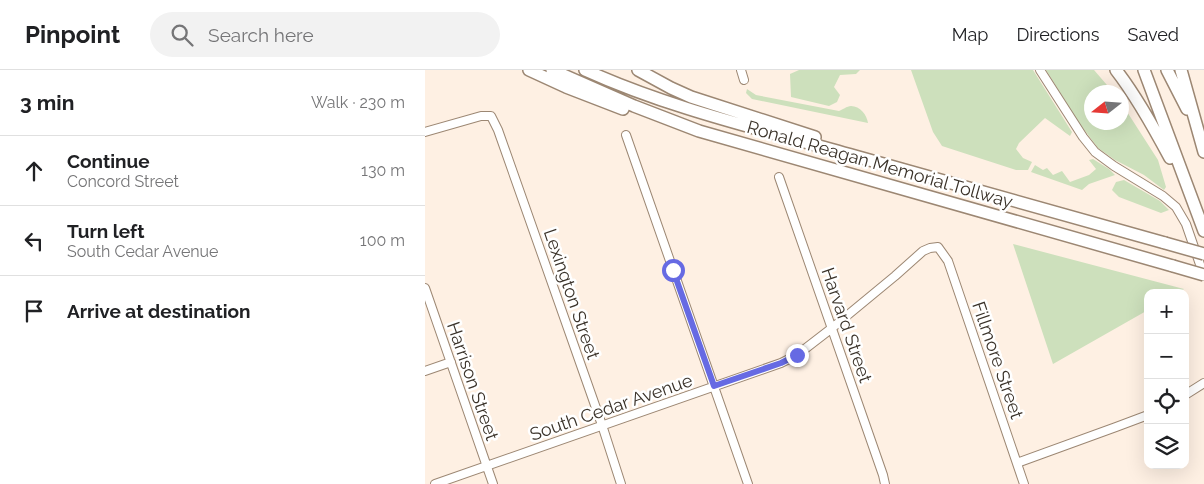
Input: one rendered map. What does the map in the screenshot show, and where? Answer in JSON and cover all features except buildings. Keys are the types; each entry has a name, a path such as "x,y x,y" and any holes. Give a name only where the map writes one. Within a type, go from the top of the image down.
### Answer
{"highway":[{"path":"529,70 625,110 699,131"},
{"name":"Ronald Reagan Memorial Tollway","path":"552,70 634,106 699,131 1204,275"},
{"name":"Ronald Reagan Memorial Tollway","path":"585,70 625,88 695,111 1204,254"},
{"path":"638,70 691,97 921,174"},
{"path":"1116,70 1148,118 1195,206"},
{"path":"1144,70 1204,231"},
{"path":"1167,70 1199,133"},
{"path":"1181,70 1204,152"}],"street":[{"path":"741,70 745,80"},
{"path":"1040,70 1095,152 1109,163 1163,196 1176,207 1186,224 1204,275"},
{"name":"Lexington Street","path":"425,132 481,116 491,116 498,130 621,484"},
{"path":"626,135 748,484"},
{"name":"Harvard Street","path":"779,177 885,484"},
{"name":"South Cedar Avenue","path":"435,484 781,363 797,355 832,328 923,251 938,247"},
{"name":"Fillmore Street","path":"938,247 948,261 1024,484"},
{"name":"Harrison Street","path":"425,288 493,484"},
{"path":"425,371 451,362"},
{"path":"1189,392 1204,383"},
{"path":"1017,463 1144,417"}],"green space":[{"path":"799,70 860,70 856,74 840,75 834,87 840,95 837,102 829,106 791,97 790,74"},
{"path":"911,70 1033,70 1072,132 1070,136 1045,118 1019,143 1016,149 1023,158 1032,162 1028,170 1016,170 942,146 933,132"},
{"path":"1046,70 1094,70 1107,85 1084,85 1084,130"},
{"path":"747,89 756,95 839,111 854,106 863,111 868,123 752,99 746,93"},
{"path":"1129,115 1158,160 1166,187 1164,190 1144,175 1115,160 1098,148 1084,130 1129,130"},
{"path":"1093,159 1115,175 1089,184 1082,190 1031,172 1035,165 1043,170 1047,168 1053,175 1062,171 1070,182 1089,175 1096,169 1089,160"},
{"path":"1124,180 1160,201 1169,210 1161,213 1119,197 1112,190 1116,182"},
{"path":"1013,244 1184,289 1144,289 1144,312 1053,364"}],"route":[{"path":"673,270 714,386 781,363 797,355"}]}
